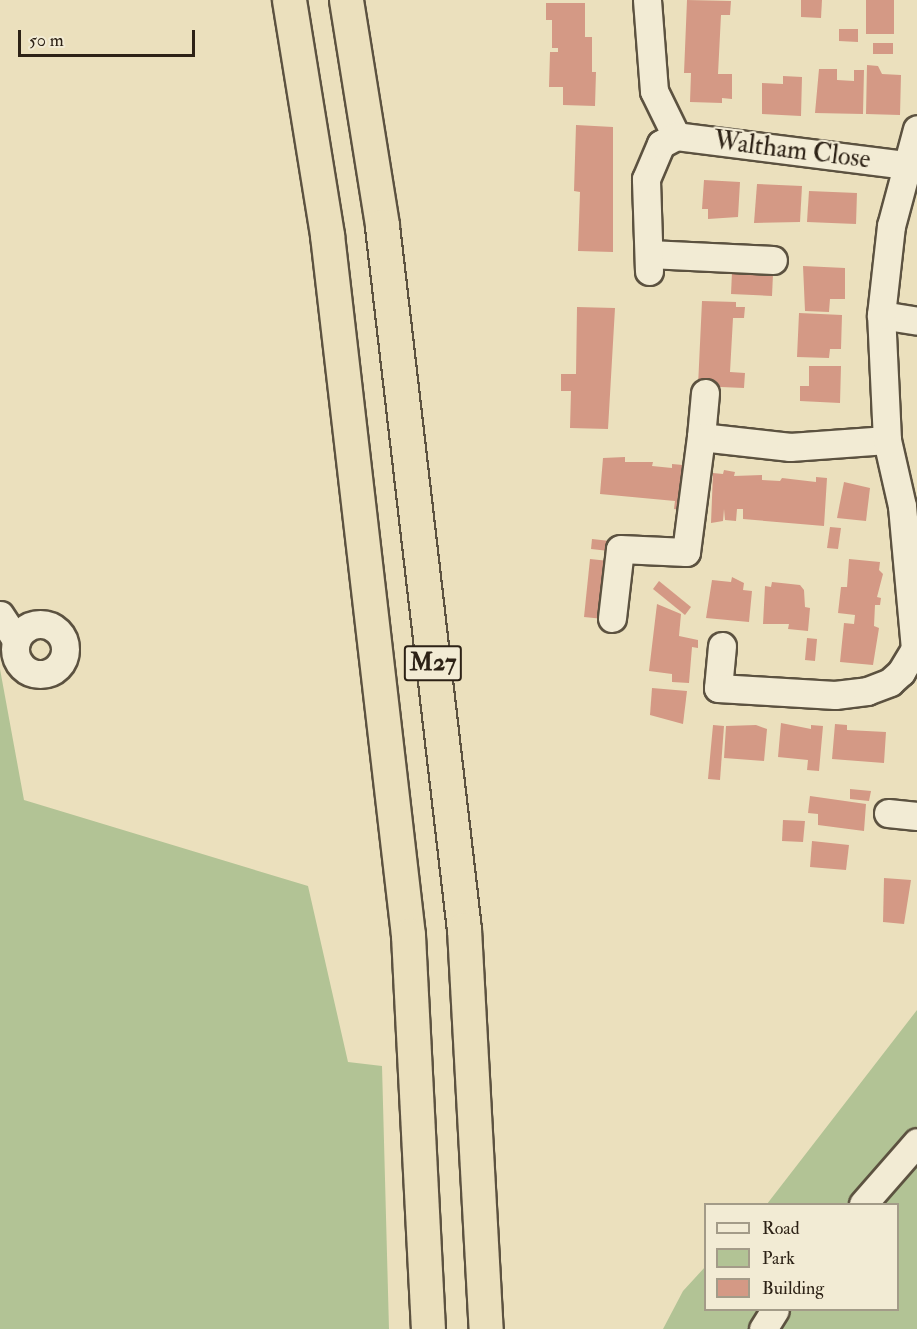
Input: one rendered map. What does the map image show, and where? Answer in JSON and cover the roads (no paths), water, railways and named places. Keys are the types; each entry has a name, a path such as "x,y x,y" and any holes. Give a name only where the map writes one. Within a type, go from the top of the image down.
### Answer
{"highway":[{"name":"M27","path":"289,0 327,235 408,935 428,1329"},
{"name":"M27","path":"346,0 382,226 464,929 486,1329"}],"street":[{"name":"Waltham Close","path":"647,0 654,91 676,136"},
{"path":"722,646 718,688 835,695 909,681 916,638 902,506 887,440 881,315 891,226 917,129"},
{"name":"Waltham Close","path":"772,260 649,263 646,179 661,144 676,136 907,165"},
{"path":"881,315 917,321"},
{"path":"612,618 620,549 682,554 689,546 705,393"},
{"path":"701,437 790,447 887,440"},
{"path":"0,615 16,640"},
{"path":"888,813 917,816"},
{"path":"863,1203 917,1142"},
{"path":"763,1329 774,1311"}]}
